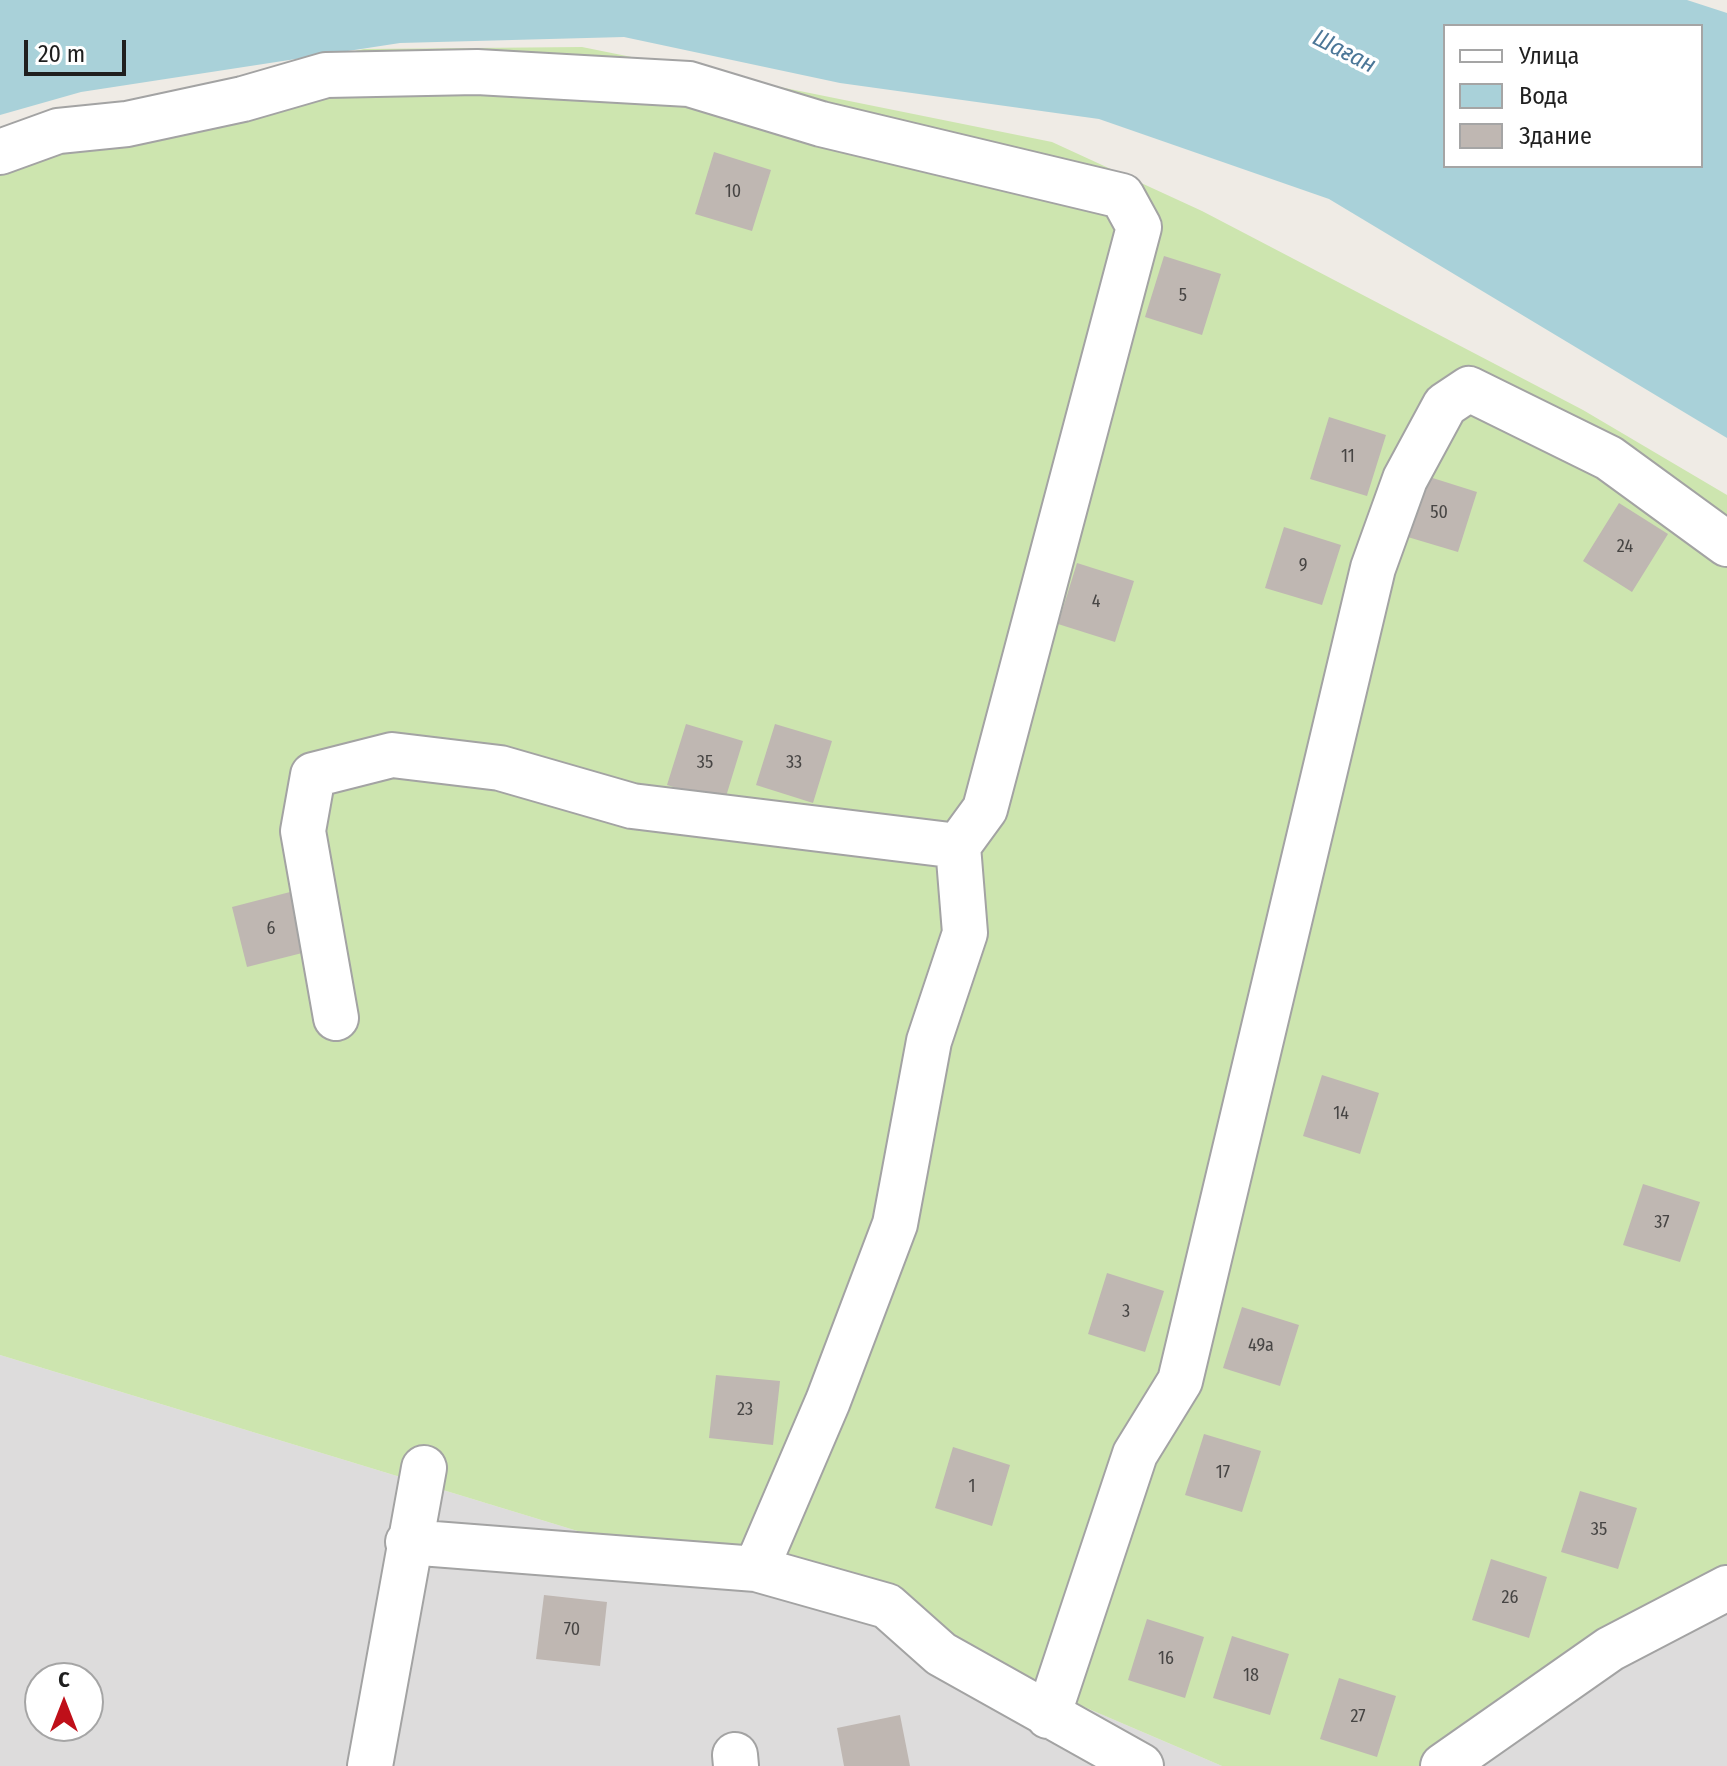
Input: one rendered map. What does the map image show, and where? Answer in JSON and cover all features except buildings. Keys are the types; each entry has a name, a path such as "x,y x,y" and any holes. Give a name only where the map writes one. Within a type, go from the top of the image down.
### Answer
{"street":[{"path":"0,152 58,131 127,124 243,99 326,75 477,72 689,84 821,124 1122,196 1139,227 985,809 958,846 965,933 929,1041 895,1224 828,1401 756,1569"},
{"path":"1048,1716 1135,1454 1180,1381 1373,568 1405,479 1445,405 1469,389 1609,458 1727,544"},
{"path":"336,1018 303,831 313,775 392,755 500,768 632,806 958,846"},
{"path":"370,1766 408,1542 424,1468"},
{"path":"408,1542 756,1569 887,1606 941,1654 1141,1766"},
{"path":"1443,1766 1610,1649 1727,1588"}],"shaded area":[{"path":"0,1355 909,1632 1222,1766 0,1766"},
{"path":"1727,1605 1727,1766 1470,1766 1568,1693"}],"green space":[{"path":"582,47 1052,142 1202,211 1583,410 1727,495 1727,1605 1568,1693 1470,1766 1222,1766 909,1632 0,1355 0,138 154,96 364,49"}],"water":[{"name":"Шаған","path":"0,0 1687,0 1727,13 1727,438 1329,199 1099,119 840,83 624,37 400,43 81,92 0,115"}]}
